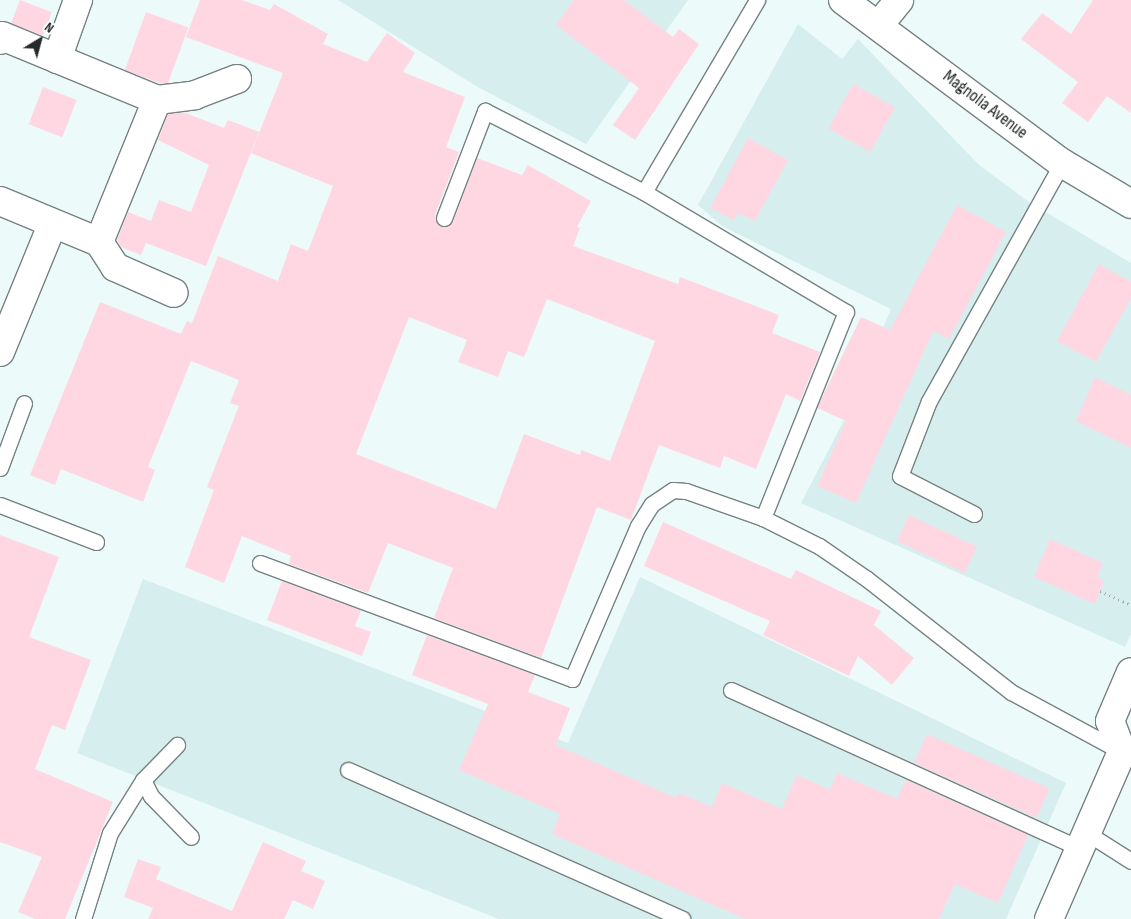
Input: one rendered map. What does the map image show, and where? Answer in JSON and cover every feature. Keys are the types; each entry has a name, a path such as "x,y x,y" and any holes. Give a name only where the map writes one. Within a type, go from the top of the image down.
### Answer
{"street":[{"path":"57,58 78,0"},
{"name":"Magnolia Avenue","path":"843,0 1062,163 1131,204"},
{"path":"879,25 899,0"},
{"path":"1,36 157,100 195,94 237,79"},
{"path":"98,242 157,100"},
{"path":"0,202 98,242 115,267 174,292"},
{"path":"0,352 53,223"},
{"path":"1049,919 1127,751 1110,721 1131,672"}],"lane":[{"path":"644,192 757,0"},
{"path":"444,218 485,111 644,192 846,312 763,518"},
{"path":"974,514 900,476 929,401 1062,163"},
{"path":"0,468 24,403"},
{"path":"260,563 572,679 638,526 652,504 674,490 686,491 763,518 819,546 867,579 1011,692 1127,751"},
{"path":"0,505 96,542"},
{"path":"731,690 1131,861"},
{"path":"83,919 110,833 143,780 178,745"},
{"path":"348,770 682,919"},
{"path":"143,780 156,804 190,837"}],"path":[{"path":"1100,591 1131,605"}],"shaded area":[{"path":"338,0 688,0 586,144 476,86"},
{"path":"798,24 842,59 858,39 979,165 1029,202 1131,263 1131,634 1125,647 801,503 844,420 891,309 722,226 698,205"},
{"path":"640,577 1066,783 1006,919 499,919 77,753 143,579 568,743"}],"building":[{"path":"20,0 52,12 43,36 11,23"},
{"path":"200,0 242,0 270,10 274,4 328,34 323,44 367,62 387,33 415,53 403,72 465,97 446,147 459,152 435,215 440,227 453,222 477,158 522,175 528,165 591,201 577,227 580,228 573,246 678,284 680,277 779,315 772,333 820,352 800,401 786,394 756,469 724,456 720,468 659,445 631,520 597,507 541,658 434,618 453,568 388,543 368,593 289,564 291,556 242,536 224,583 185,567 214,490 207,487 239,406 230,403 239,380 191,361 148,467 155,470 143,502 61,469 55,485 30,475 100,302 181,334 187,321 192,323 218,256 278,281 291,244 308,251 333,186 251,153 283,73 186,37","holes":["547,299 655,341 610,461 581,450 580,455 524,434 496,509 356,454 409,317 467,340 458,362 498,377 508,351 524,357"]},
{"path":"574,0 624,0 673,37 679,29 699,44 635,140 613,125 639,88 556,25"},
{"path":"1093,0 1131,0 1131,113 1107,96 1088,122 1062,103 1078,82 1021,39 1042,13 1071,34"},
{"path":"146,12 188,27 167,86 125,70"},
{"path":"853,84 895,107 870,152 828,129"},
{"path":"43,87 77,100 62,137 29,124"},
{"path":"183,112 224,128 228,120 259,132 206,266 146,243 141,255 121,247 117,240 128,212 151,221 159,200 191,212 209,165 158,140 168,114"},
{"path":"748,138 788,160 755,221 738,213 734,220 710,208"},
{"path":"957,205 1006,232 949,339 933,331 856,503 817,486 846,421 817,408 861,317 890,330"},
{"path":"1099,264 1131,282 1131,298 1096,362 1057,341"},
{"path":"1095,377 1131,395 1131,448 1076,421"},
{"path":"909,515 977,547 965,573 897,541"},
{"path":"663,522 791,579 796,570 881,611 874,625 914,658 892,685 858,656 849,676 763,635 770,621 644,566"},
{"path":"0,535 59,557 29,637 91,660 65,730 52,725 35,769 113,802 65,919 35,919 18,912 42,857 0,842"},
{"path":"1050,539 1103,563 1097,577 1104,581 1095,604 1034,577"},
{"path":"282,581 361,610 355,626 371,632 362,656 267,620"},
{"path":"427,635 535,675 528,692 570,708 556,745 676,798 679,793 712,807 722,783 782,809 797,775 830,790 837,773 897,799 906,780 1028,835 998,903 955,884 939,919 745,919 552,834 560,814 459,770 488,704 412,675"},
{"path":"927,734 1049,789 1036,818 914,763"},
{"path":"263,842 306,861 301,871 325,881 313,909 293,900 284,919 148,919 153,908 124,897 138,859 161,867 156,879 232,911"}]}
